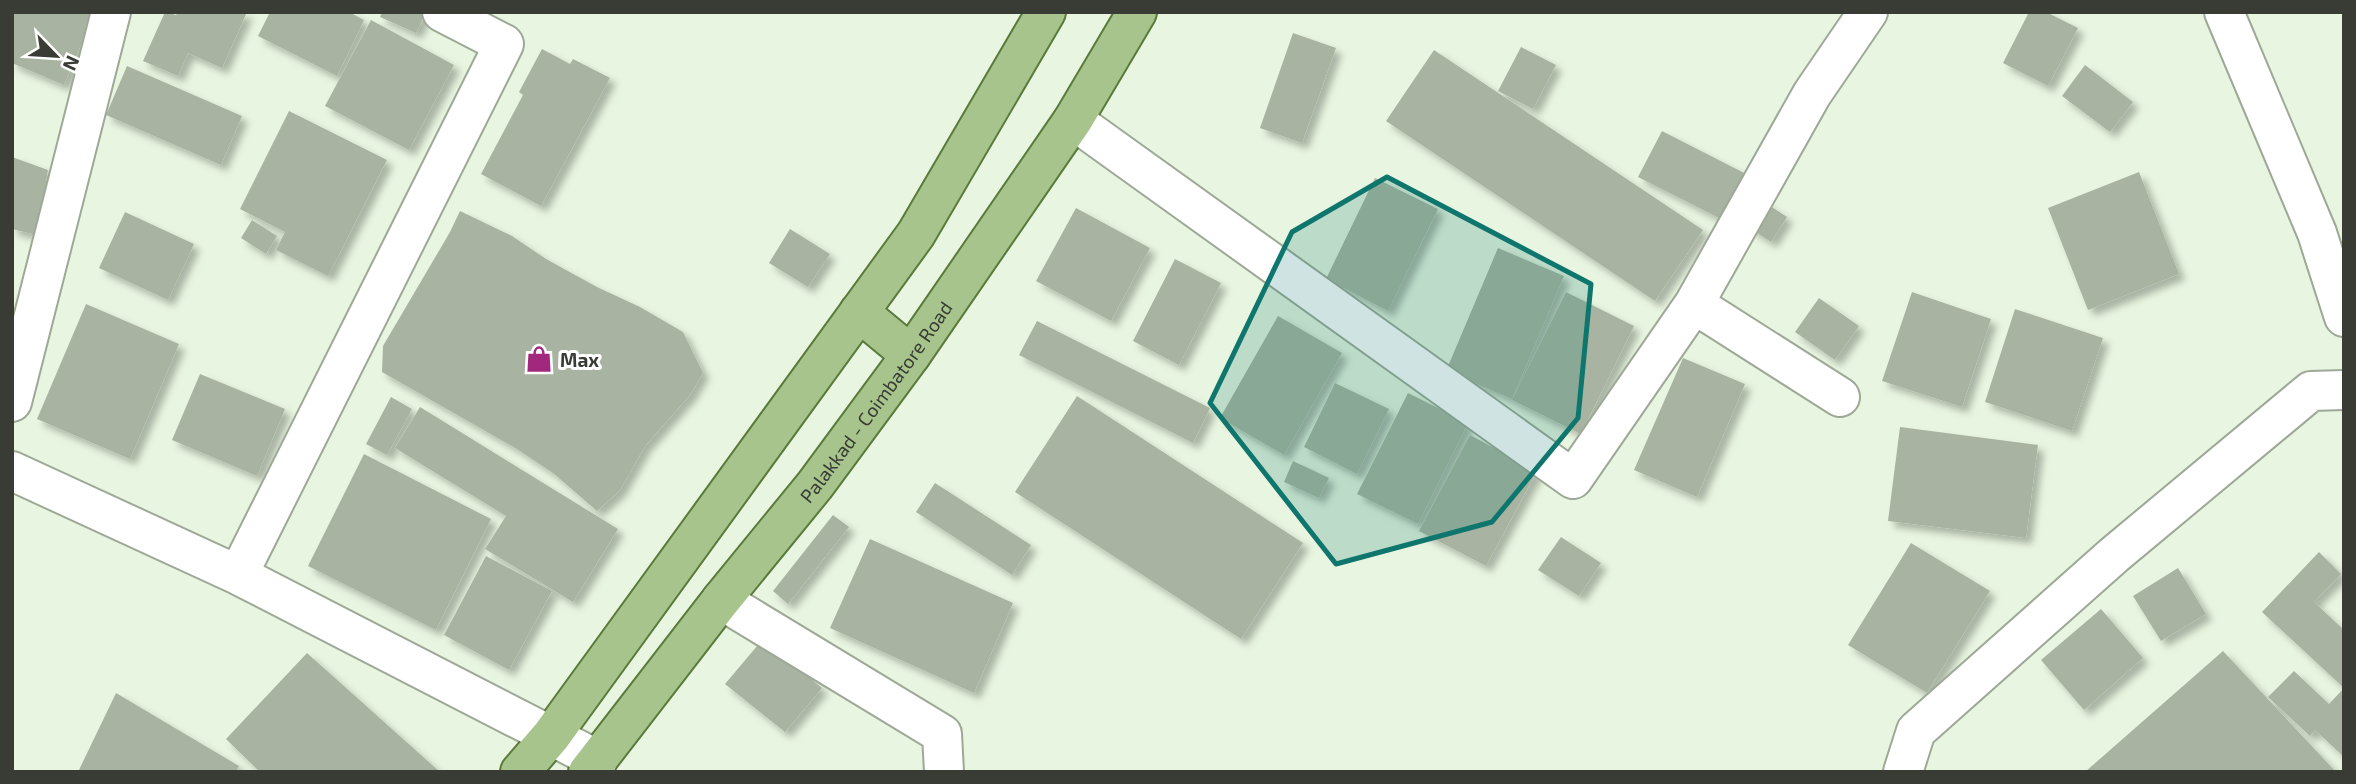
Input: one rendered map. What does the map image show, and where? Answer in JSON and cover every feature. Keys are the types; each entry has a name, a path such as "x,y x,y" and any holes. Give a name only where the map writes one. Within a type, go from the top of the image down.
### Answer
{"main road":[{"path":"520,772 551,736 916,234 1046,12"},
{"name":"Palakkad - Coimbatore Road","path":"593,766 721,600 815,485 911,355 1073,120 1137,12"},
{"path":"859,312 911,355"}],"street":[{"path":"12,402 111,12"},
{"path":"237,575 504,44 442,12"},
{"path":"1073,120 1573,479 1694,304 1812,94 1868,12"},
{"path":"2224,12 2317,233 2344,317"},
{"path":"1694,304 1840,397"},
{"path":"1903,772 1916,731 2114,555 2311,391 2344,390"},
{"path":"12,471 237,575 551,736 593,766"},
{"path":"721,600 942,734 944,772"}],"highlighted area":[{"path":"1387,177 1591,284 1578,418 1492,522 1336,564 1210,403 1292,232"}],"building":[{"path":"12,12 95,12 64,85 12,63"},
{"path":"165,12 176,15 178,12 247,12 222,68 188,53 178,76 143,61"},
{"path":"270,12 349,12 364,20 337,76 258,36"},
{"path":"382,12 426,12 416,33 380,17"},
{"path":"2029,12 2046,12 2078,28 2048,86 2003,63"},
{"path":"371,20 454,65 409,150 325,106"},
{"path":"1293,33 1336,48 1302,143 1260,128"},
{"path":"1521,47 1556,65 1533,109 1498,91"},
{"path":"542,49 570,64 573,59 610,78 541,206 481,174 523,95 519,92"},
{"path":"1434,50 1703,230 1655,301 1386,121"},
{"path":"2085,65 2133,102 2110,132 2062,96"},
{"path":"127,66 242,116 221,165 106,115"},
{"path":"289,111 387,160 328,276 276,250 285,232 240,209"},
{"path":"1662,131 1750,176 1727,222 1638,177"},
{"path":"12,157 48,170 37,235 12,229"},
{"path":"2139,172 2179,274 2088,310 2048,208"},
{"path":"1375,178 1438,209 1388,311 1326,279"},
{"path":"1761,200 1787,217 1771,242 1745,225"},
{"path":"1076,208 1150,248 1111,321 1036,281"},
{"name":"Max","path":"460,211 512,236 546,259 683,332 703,373 690,395 645,446 620,490 597,511 553,473 517,449 382,372 383,346"},
{"path":"125,212 194,244 168,300 99,268"},
{"path":"252,220 277,236 266,254 241,238"},
{"path":"790,229 830,254 808,287 769,263"},
{"path":"1498,248 1564,276 1512,399 1446,371"},
{"path":"1175,259 1221,283 1179,365 1133,341"},
{"path":"1566,292 1634,326 1581,434 1512,400"},
{"path":"1912,292 1991,319 1962,407 1882,381"},
{"path":"1819,298 1859,326 1835,360 1795,332"},
{"path":"86,304 179,344 130,459 37,419"},
{"path":"2015,309 2103,338 2072,431 1985,402"},
{"path":"1278,316 1342,353 1284,455 1220,418"},
{"path":"1037,321 1210,408 1193,443 1019,355"},
{"path":"1683,358 1745,384 1697,497 1634,470"},
{"path":"200,374 285,409 257,476 172,440"},
{"path":"1335,383 1389,409 1357,474 1304,447"},
{"path":"1408,393 1468,423 1418,524 1357,494"},
{"path":"1077,396 1303,543 1241,639 1015,492"},
{"path":"391,397 412,409 387,455 366,444"},
{"path":"420,407 618,529 573,602 485,549 506,516 395,448"},
{"path":"1900,427 2038,445 2026,538 1888,521"},
{"path":"1470,435 1537,471 1486,566 1419,531"},
{"path":"364,454 491,519 436,630 308,566"},
{"path":"1293,461 1329,478 1319,498 1284,482"},
{"path":"935,483 1031,545 1012,575 916,512"},
{"path":"833,515 849,527 788,604 773,591"},
{"path":"1561,537 1601,563 1579,596 1538,570"},
{"path":"870,539 1013,603 974,693 830,628"},
{"path":"1911,543 1990,591 1927,693 1848,645"},
{"path":"2319,552 2341,574 2314,602 2344,630 2344,688 2262,612"},
{"path":"486,556 552,591 509,670 444,635"},
{"path":"2178,568 2206,614 2161,641 2133,596"},
{"path":"2101,609 2143,658 2084,710 2041,660"},
{"path":"763,639 822,688 785,732 725,684"},
{"path":"2223,651 2336,772 2085,772"},
{"path":"307,653 440,772 260,772 226,739"},
{"path":"2294,671 2329,704 2344,688 2344,757 2315,730 2310,736 2268,697"},
{"path":"116,693 239,766 236,772 78,772"}],"place":[{"name":"Max","path":"539,359"}]}
